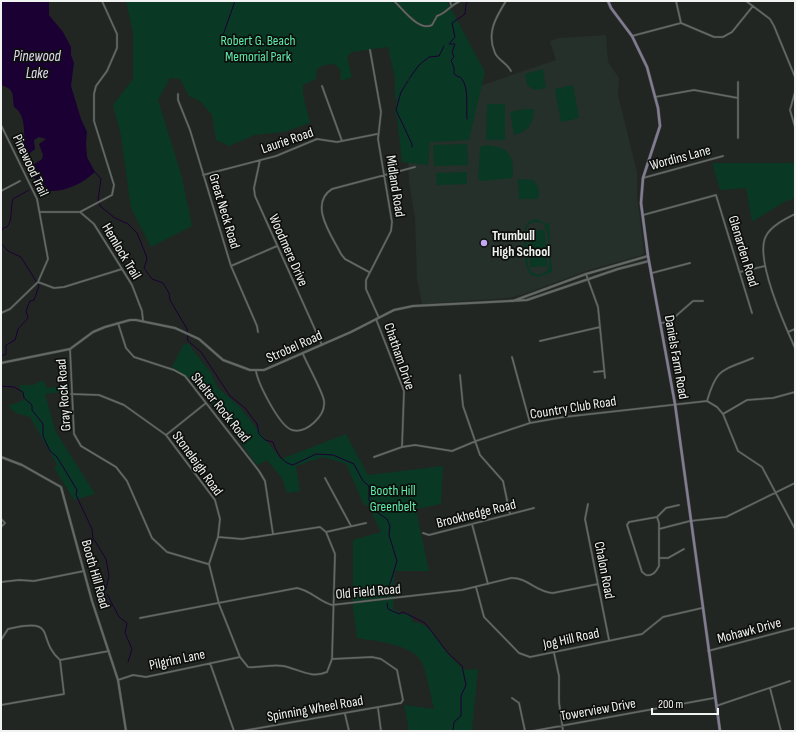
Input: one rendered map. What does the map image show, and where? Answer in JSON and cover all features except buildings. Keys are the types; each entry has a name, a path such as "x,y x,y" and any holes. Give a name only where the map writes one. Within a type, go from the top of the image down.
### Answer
{"main road":[{"name":"Daniels Farm Road","path":"608,1 611,8 632,36 647,67 655,97 660,126 643,178 640,197 648,256 674,404 714,698 720,731"}],"street":[{"path":"40,212 80,212 112,195 114,180 94,126 94,94 96,86 114,58 118,41 116,31 102,1"},
{"path":"394,1 423,27 432,25 438,16 443,14 451,5 460,1"},
{"path":"450,1 451,5"},
{"path":"506,1 493,21 491,36 495,53 508,65 511,71"},
{"path":"676,1 681,23"},
{"path":"746,1 770,19 795,77"},
{"path":"632,36 681,23 714,37 723,37 732,32 753,6"},
{"name":"Midland Road","path":"370,50 381,112 377,134 386,176 392,222 391,231 366,280 366,289 377,318"},
{"path":"738,82 738,138"},
{"path":"322,86 342,141"},
{"path":"655,97 694,90 738,98"},
{"path":"795,92 790,110 795,127"},
{"name":"Great Neck Road","path":"178,94 178,100 190,130 231,266 257,326 258,332"},
{"name":"Pinewood Trail","path":"1,125 37,199 48,259 37,283 10,309 1,313"},
{"name":"Laurie Road","path":"203,174 286,153 317,139 331,142 377,134"},
{"name":"Wordins Lane","path":"643,178 723,156"},
{"name":"Woodmere Drive","path":"260,160 254,192 322,346"},
{"path":"369,272 345,259 341,254 322,216 321,201 326,193 332,189 416,167"},
{"path":"1,191 20,181"},
{"name":"Glenarden Road","path":"643,215 716,195 752,313"},
{"name":"Hemlock Trail","path":"80,212 94,224 122,269 138,299 143,321"},
{"path":"795,214 784,219 766,236 763,248 766,266 778,310 795,348"},
{"path":"231,266 277,246"},
{"name":"Strobel Road","path":"513,301 586,274 648,256"},
{"name":"Strobel Road","path":"1,362 70,349 94,332 118,322 130,320 143,321 174,328 190,334 223,360 256,371 272,368 322,346 394,310 413,306 518,302 538,297 588,279 649,261"},
{"path":"652,273 690,262"},
{"path":"740,272 766,266"},
{"path":"37,283 54,288 64,287 122,269"},
{"path":"586,274 598,308 605,378"},
{"path":"536,293 538,297"},
{"path":"661,324 670,322 693,301 703,301"},
{"name":"Chatham Drive","path":"377,318 404,391 402,447"},
{"name":"Shelter Rock Road","path":"118,322 130,354 134,357 174,370 185,376 265,481 274,534"},
{"path":"540,341 600,327"},
{"path":"788,332 795,329"},
{"name":"Gray Rock Road","path":"70,349 74,434 81,446 116,467 127,481 152,538 167,552 209,564"},
{"path":"256,371 261,388 284,424 291,430 302,430 318,419 323,410 324,401 303,354"},
{"path":"512,357 530,423"},
{"path":"753,358 720,373 714,379 707,401 717,407 723,414 738,451 762,467 795,529"},
{"path":"594,372 604,371"},
{"path":"460,375 463,406 480,455 504,481 510,514"},
{"path":"723,414 747,400 773,398 795,392"},
{"name":"Stoneleigh Road","path":"72,394 99,395 124,405 166,435 215,500 220,519 218,537 209,564"},
{"name":"Country Club Road","path":"374,457 402,447 415,445 452,451 476,441 530,423 564,416 707,401"},
{"path":"166,435 206,403"},
{"name":"Booth Hill Road","path":"1,458 22,465 61,487 84,571 118,680 126,731"},
{"path":"325,478 351,526"},
{"path":"659,529 690,522 726,517 795,483"},
{"name":"Chalon Road","path":"588,504 585,519 609,640"},
{"path":"657,517 660,558 656,572 650,576 642,572 628,525 629,522 657,517 666,508 679,505"},
{"name":"Brookhedge Road","path":"423,533 428,535 534,508"},
{"path":"1,519 5,523 1,527"},
{"path":"326,532 366,523"},
{"path":"472,524 488,584"},
{"path":"209,564 219,604 240,657 248,667 259,668 282,665 319,676 328,672 332,659 332,605 335,554 326,532 320,527 242,540 218,537"},
{"path":"660,558 668,558 684,549"},
{"path":"1,582 19,580 34,581 84,571"},
{"name":"Old Field Road","path":"140,618 297,588 309,590 322,602 332,605 462,590 517,578 539,590 553,594 598,584"},
{"name":"Jog Hill Road","path":"476,587 484,616 519,653 530,657 642,634 663,617 702,608"},
{"path":"1,640 8,629 27,624 37,625 44,631 55,656 60,660 64,694 1,705"},
{"name":"Mohawk Drive","path":"708,650 795,628"},
{"path":"60,660 109,651"},
{"path":"554,653 559,676 558,702 563,731"},
{"name":"Pilgrim Lane","path":"118,680 133,675 146,677 210,662 240,657"},
{"name":"Spinning Wheel Road","path":"242,731 378,708 400,703 403,700 397,670 381,659 372,657 332,659"},
{"path":"210,662 234,731"},
{"path":"716,706 790,681"},
{"path":"770,688 781,731"},
{"path":"512,698 519,703 524,731"},
{"name":"Towerview Drive","path":"533,731 714,698"},
{"path":"378,708 381,731"},
{"path":"345,714 349,731"}],"shaded area":[{"path":"606,35 608,62 619,78 618,95 637,172 637,196 644,252 642,255 589,270 524,294 508,298 422,304 417,279 415,218 409,182 408,155 465,91 556,60 550,41 559,38"}],"green space":[{"name":"Robert G. Beach Memorial Park","path":"126,1 447,1 485,72 469,140 430,142 428,165 402,162 397,118 395,113 397,101 395,97 395,78 388,47 352,52 347,57 352,77 341,81 340,69 334,64 324,65 317,69 316,79 303,85 303,95 310,123 284,132 255,135 229,146 216,140 212,115 200,101 189,96 180,79 170,78 158,100 182,177 192,226 151,247 131,208 121,136 113,105 133,79 133,33"},
{"path":"543,69 546,88 534,90 527,85 525,74"},
{"path":"573,85 579,118 561,122 555,89"},
{"path":"487,104 505,104 505,140 486,140"},
{"path":"534,109 533,119 523,132 514,135 510,112"},
{"path":"467,144 468,165 434,166 433,145"},
{"path":"486,145 500,148 509,154 513,163 512,178 481,181 478,179 480,147"},
{"path":"712,163 795,163 795,198 784,202 752,222 746,188 720,190"},
{"path":"467,172 467,184 437,185 436,173"},
{"path":"518,179 533,180 537,185 539,194 538,199 519,199"},
{"path":"536,219 547,224 549,223 552,272 539,277 531,275 527,266 524,251 524,230 530,221","holes":["533,222 542,223 547,232 549,262 546,272 539,275 531,272 528,265 526,230 528,225"]},
{"path":"529,230 545,230 547,266 530,267"},
{"name":"Booth Hill Greenbelt","path":"189,343 211,373 217,387 239,406 281,459 346,434 368,475 443,466 441,504 416,509 429,571 395,571 393,609 402,614 409,614 413,622 420,623 430,629 448,654 464,670 478,669 472,731 409,731 404,705 434,709 422,663 418,657 411,652 393,644 357,638 353,608 353,540 381,532 368,505 364,505 346,464 323,457 296,466 300,491 287,493 282,478 267,460 257,465 219,411 208,398 185,375 172,367 183,345"},
{"path":"43,380 47,388 68,385 70,391 45,394 56,432 95,494 74,500 54,468 57,465 30,417 16,413 8,406 24,400 19,385 33,385"}],"water":[{"name":"Pinewood Lake","path":"1,1 49,1 49,15 63,32 71,47 71,55 74,63 71,86 81,119 87,132 87,157 95,172 85,180 67,189 48,191 42,181 34,178 28,168 42,159 43,155 39,144 46,139 39,137 34,140 35,149 30,153 30,161 26,163 24,160 24,132 22,117 19,111 14,107 11,91 1,85"}],"waterway":[{"path":"222,38 235,1"},
{"path":"467,119 466,88 461,78 454,74 454,68 451,60 454,57 452,52 455,44 449,44 455,37 452,23 465,14 466,4 468,1"},
{"path":"409,79 419,65 429,57 439,56 444,46"},
{"path":"408,81 401,92 396,110 412,147"},
{"path":"94,171 101,179 98,200 100,206 115,218 128,224 137,233 147,259 144,268 152,279 163,283 169,293 170,300 187,329 188,341 201,352 230,396 245,408 257,424 259,434 265,440 273,442 280,456 289,464 293,465 316,454 333,455 354,464 363,481 369,486 369,500 378,513 387,519 390,526 389,535 397,561 386,592 386,597"},
{"path":"33,184 36,179"},
{"path":"1,233 3,228 7,227 9,224 13,199 29,190"},
{"path":"1,243 8,251 21,257 39,286 34,300 30,301 26,311 28,318 18,329 15,340 6,345 6,354 1,356"},
{"path":"1,386 14,387 23,392 24,398 32,405 32,410 43,424 43,436 50,451 57,457 77,490 76,495 92,529 93,538 106,559 109,576 106,589"},
{"path":"107,594 119,617 127,623 125,633 132,649 128,662"},
{"path":"387,603 388,609 399,614 403,612 425,623 448,653 462,666 466,685 461,696 461,716 454,722 453,731"}],"place":[{"name":"Trumbull High School","path":"484,243"}]}
